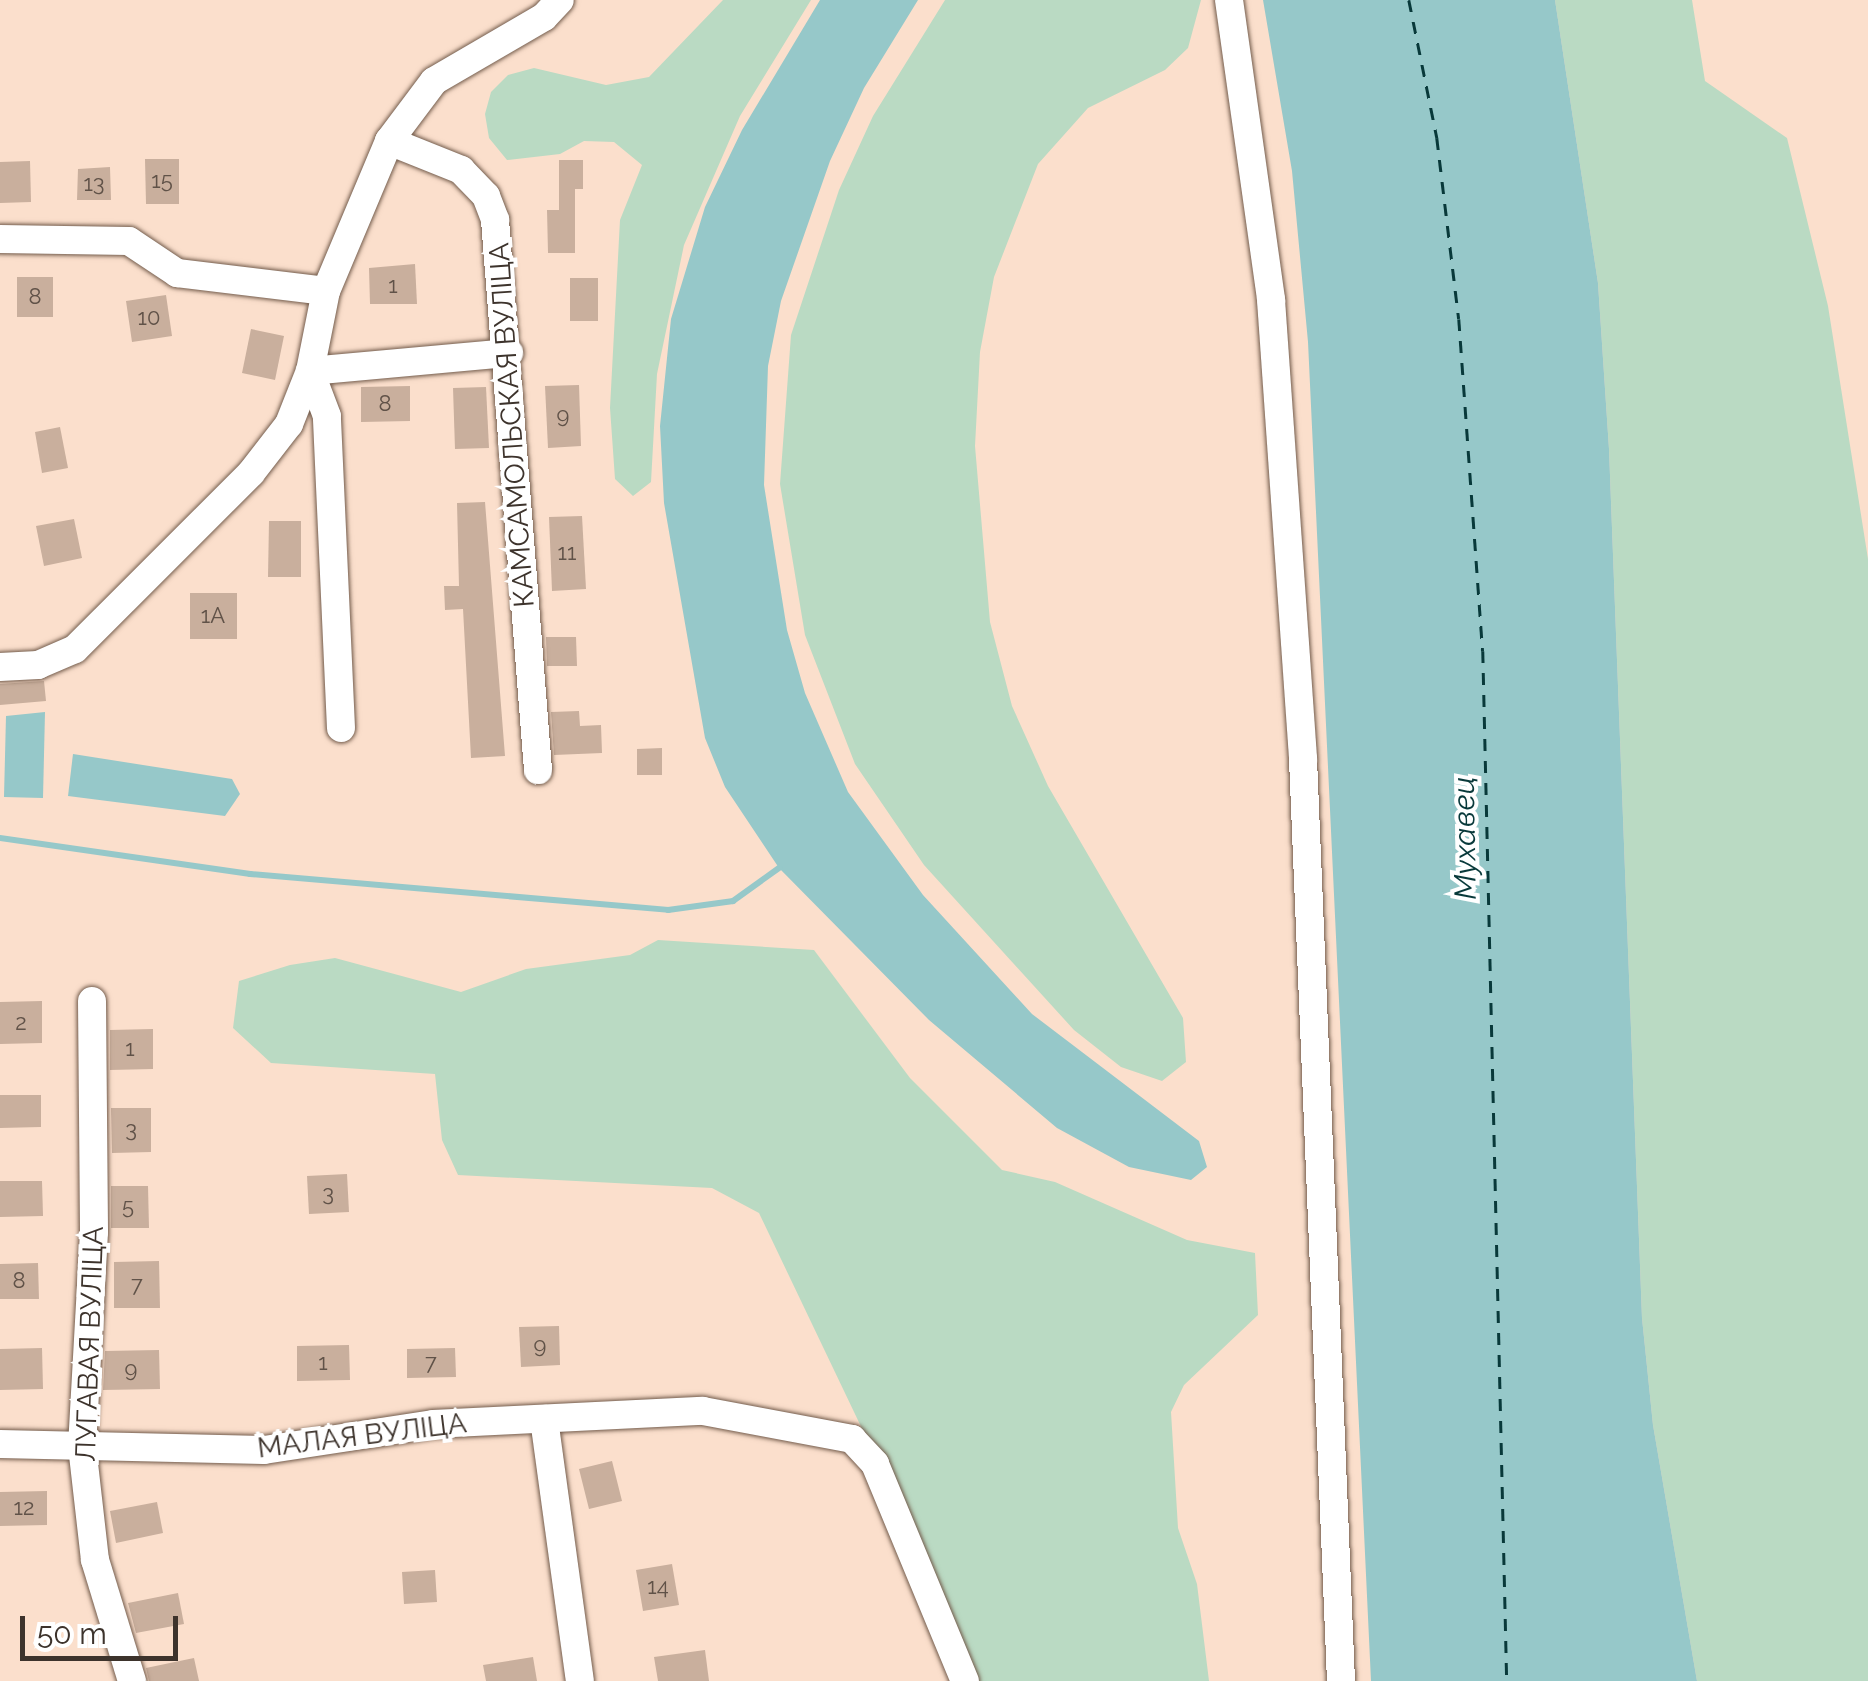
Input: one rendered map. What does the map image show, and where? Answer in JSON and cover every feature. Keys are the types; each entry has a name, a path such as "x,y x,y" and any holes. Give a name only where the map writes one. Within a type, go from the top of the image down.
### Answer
{"street":[{"path":"0,667 38,665 75,649 252,473 289,424 310,371 326,290 389,142 434,80 544,17 560,0"},
{"path":"1229,0 1271,300 1302,739 1341,1681"},
{"name":"КАМСАМОЛЬСКАЯ ВУЛІЦА","path":"389,142 460,170 486,196 501,250 538,770"},
{"path":"0,239 129,241 177,273 326,290"},
{"path":"310,371 508,353"},
{"path":"310,371 327,416 341,728"},
{"name":"ЛУГАВАЯ ВУЛІЦА","path":"92,1001 94,1232 82,1446 95,1560 132,1681"},
{"name":"МАЛАЯ ВУЛІЦА","path":"0,1444 264,1450 433,1424 703,1411 852,1438 875,1464 965,1681"},
{"path":"544,1420 580,1681"}],"green space":[{"path":"723,0 811,0 740,116 684,245 657,374 651,482 633,496 615,479 610,408 620,220 642,165 614,142 584,141 560,154 507,160 489,138 485,114 491,92 508,75 534,68 606,85 649,77"},
{"path":"945,0 1201,0 1188,48 1165,70 1088,108 1038,164 994,277 980,352 975,446 990,622 1012,706 1048,786 1183,1018 1186,1062 1162,1081 1121,1067 1074,1030 924,865 855,764 805,635 780,484 791,335 839,190 873,116"},
{"path":"1555,0 1692,0 1705,81 1787,138 1828,306 1868,559 1868,1681 1697,1681 1653,1425 1642,1318 1609,449 1598,283"},
{"path":"658,940 814,950 910,1078 1002,1170 1055,1182 1187,1240 1255,1253 1258,1315 1184,1385 1171,1412 1178,1528 1197,1584 1209,1681 973,1681 908,1525 759,1213 712,1188 458,1175 442,1140 435,1074 271,1063 233,1028 239,981 290,965 335,958 461,992 526,969 630,955"}],"water":[{"path":"820,0 918,0 864,88 830,161 781,301 768,366 764,485 787,630 805,693 848,792 923,895 1032,1014 1199,1141 1207,1167 1191,1180 1129,1167 1057,1128 929,1020 779,868 725,787 705,738 664,503 660,426 671,319 705,207 742,130"},
{"name":"Мухавец","path":"1263,0 1555,0 1598,283 1609,449 1642,1318 1653,1425 1697,1681 1371,1681 1308,342 1292,171"},
{"path":"45,712 43,798 4,797 6,716"},
{"path":"73,754 232,779 240,794 225,816 68,796"}],"building":[{"path":"145,159 179,159 179,204 146,204"},
{"path":"559,160 583,160 583,189 575,189 575,253 548,253 547,210 559,210"},
{"path":"30,161 31,202 0,203 0,162"},
{"path":"110,167 111,200 77,200 78,169"},
{"path":"415,264 417,304 370,304 369,268"},
{"path":"17,277 53,277 53,317 17,317"},
{"path":"570,278 598,278 598,321 570,321"},
{"path":"166,295 172,336 132,342 126,301"},
{"path":"251,329 284,336 275,380 242,373"},
{"path":"579,385 581,446 548,448 545,386"},
{"path":"410,386 410,421 361,422 361,387"},
{"path":"486,387 489,448 455,449 453,388"},
{"path":"60,427 68,468 42,473 35,432"},
{"path":"485,502 505,756 471,758 463,609 445,610 444,586 459,586 457,503"},
{"path":"582,516 586,589 552,591 549,517"},
{"path":"74,519 82,558 44,566 36,526"},
{"path":"269,521 301,521 301,577 268,577"},
{"path":"190,593 237,593 237,639 190,639"},
{"path":"546,637 576,637 577,666 547,666"},
{"path":"44,681 46,701 0,705 0,684"},
{"path":"579,711 580,726 601,725 602,753 554,755 551,712"},
{"path":"662,748 662,775 637,775 637,749"},
{"path":"42,1001 42,1043 0,1044 0,1002"},
{"path":"153,1029 153,1069 110,1070 110,1030"},
{"path":"0,1095 41,1095 41,1127 0,1128"},
{"path":"111,1108 151,1108 151,1152 112,1153"},
{"path":"347,1174 349,1212 309,1214 307,1176"},
{"path":"0,1181 42,1181 43,1216 0,1217"},
{"path":"111,1186 148,1186 149,1228 111,1228"},
{"path":"159,1261 160,1308 114,1308 114,1262"},
{"path":"38,1263 39,1299 0,1299 0,1264"},
{"path":"559,1326 560,1365 521,1367 519,1327"},
{"path":"349,1345 350,1380 297,1381 297,1346"},
{"path":"42,1348 43,1389 0,1390 0,1349"},
{"path":"455,1348 456,1377 407,1378 407,1349"},
{"path":"159,1350 160,1389 103,1390 105,1351"},
{"path":"612,1461 622,1501 589,1509 579,1469"},
{"path":"47,1491 47,1525 0,1526 0,1492"},
{"path":"157,1502 163,1533 116,1543 110,1511"},
{"path":"672,1564 679,1605 643,1611 636,1570"},
{"path":"435,1570 437,1602 404,1604 402,1572"},
{"path":"178,1593 184,1624 136,1633 128,1603"},
{"path":"705,1650 709,1681 658,1681 654,1657"},
{"path":"533,1657 537,1681 486,1681 483,1665"},
{"path":"194,1658 199,1681 149,1681 146,1668"}],"waterway":[{"path":"0,838 250,874 668,910 733,901 779,868"}],"ferry route":[{"path":"1409,0 1437,138 1459,319 1483,651 1507,1681"}]}
